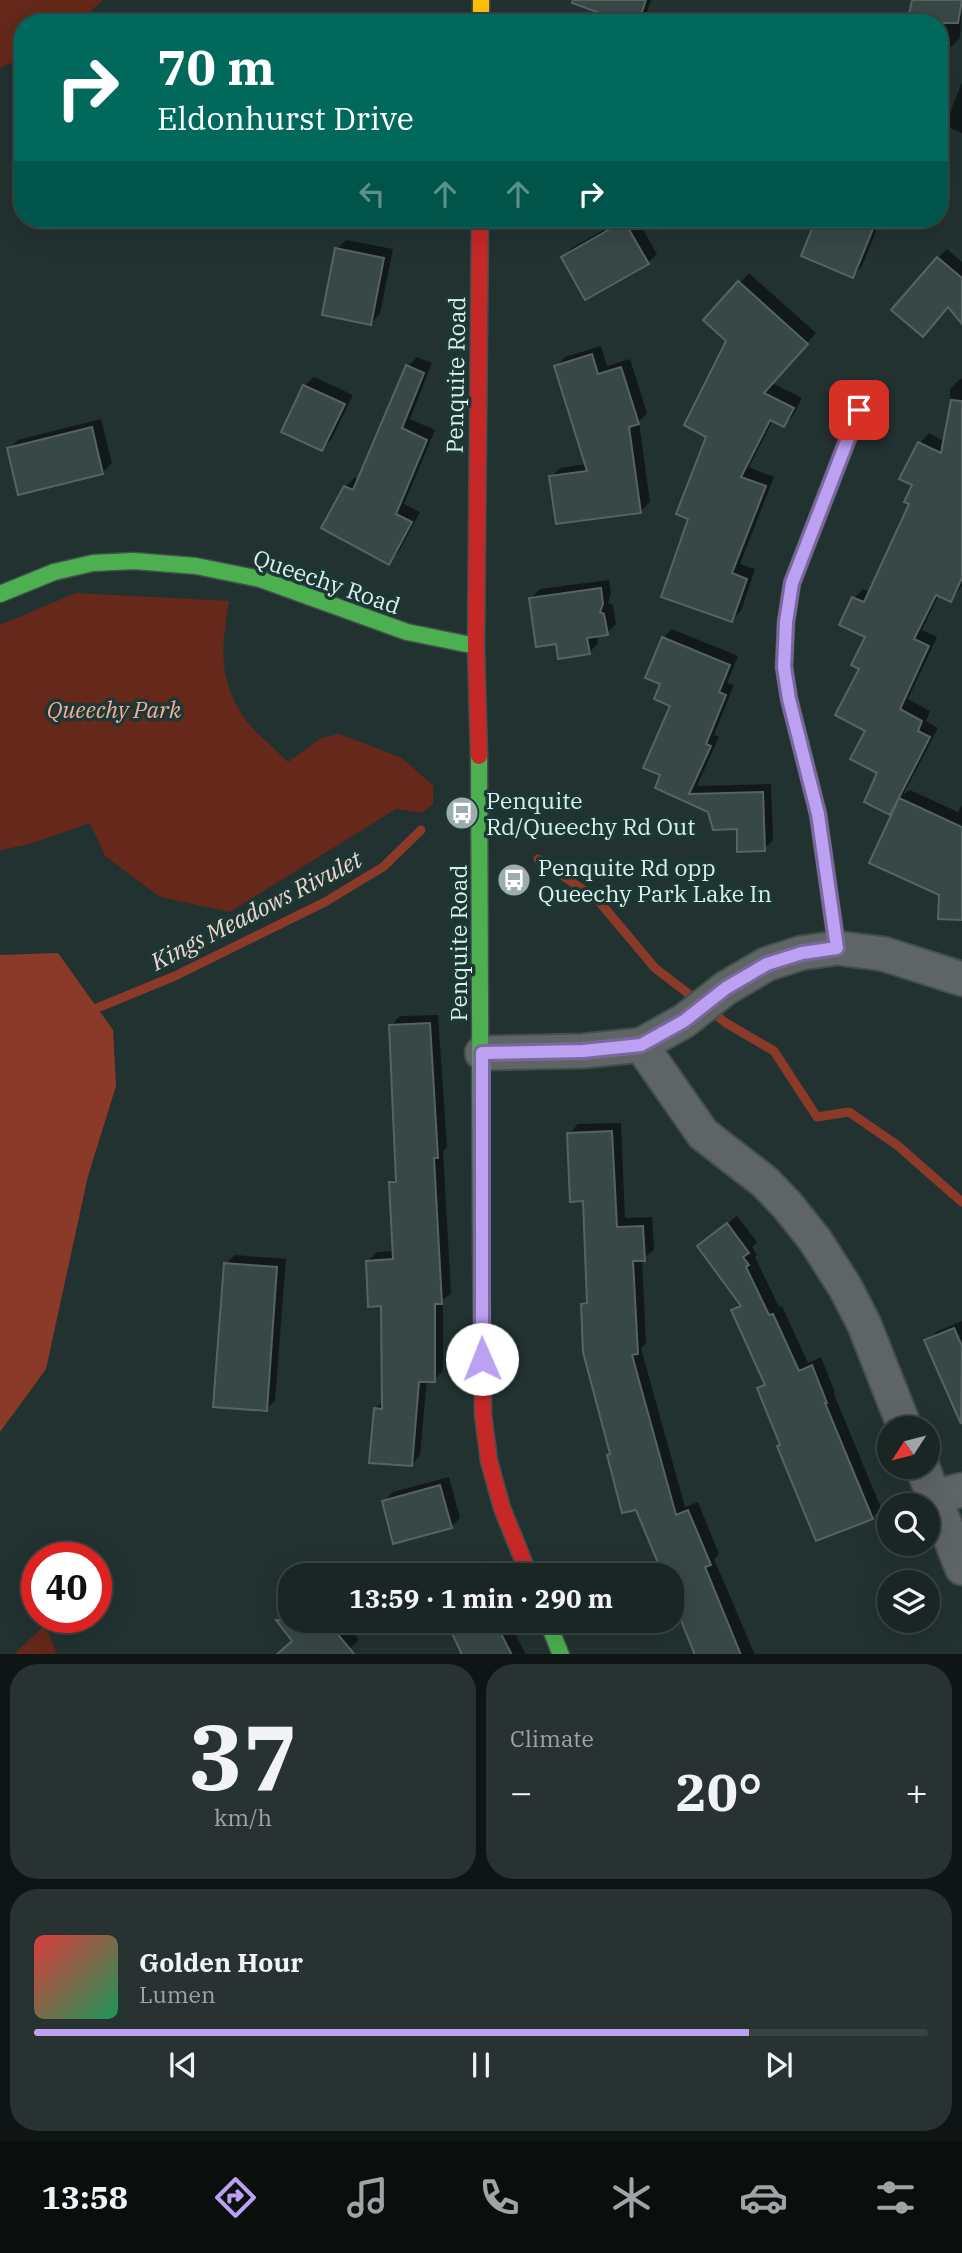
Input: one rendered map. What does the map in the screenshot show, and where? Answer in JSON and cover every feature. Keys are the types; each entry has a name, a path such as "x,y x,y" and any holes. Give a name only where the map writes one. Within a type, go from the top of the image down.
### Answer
{"street":[{"name":"Penquite Road","path":"480,228 477,646 483,1414 495,1485 524,1563"},
{"path":"837,948 818,814 789,699 784,667 786,622 792,583 859,410"},
{"name":"Queechy Road","path":"0,594 54,572 93,563 134,561 196,566 260,579 407,632 477,646"},
{"path":"482,1053 583,1051 641,1045 684,1021 726,988 767,964 802,953 837,948 884,954 962,979"},
{"path":"641,1045 703,1134 765,1182 815,1240 845,1287 864,1324 900,1416"},
{"path":"935,1479 948,1493 962,1568"},
{"path":"552,1633 561,1654"}],"green space":[{"path":"0,0 103,0 87,14 14,14 14,61 0,68"},
{"name":"Queechy Park","path":"76,593 229,601 223,646 225,674 235,701 247,722 258,734 288,762 321,738 339,734 400,757 433,785 433,804 422,813 396,809 230,912 160,897 105,856 90,823 30,844 0,850 0,625"},
{"path":"36,1633 48,1633 57,1654 14,1654"}],"shaded area":[{"path":"58,953 113,1030 116,1086 88,1176 46,1369 0,1432 0,955"}],"building":[{"path":"573,0 646,0 641,14 602,14 572,3"},
{"path":"912,0 962,0 958,23 948,23 948,14 909,14"},
{"path":"612,228 628,228 649,264 585,300 561,257"},
{"path":"812,228 873,228 853,278 801,256"},
{"path":"335,248 384,258 371,325 322,315"},
{"path":"937,257 962,278 962,324 948,307 923,337 891,310"},
{"path":"738,281 808,344 764,393 794,408 784,427 770,420 741,477 766,486 732,573 747,579 732,622 661,597 688,519 676,514 706,437 684,425 726,341 703,320"},
{"path":"592,354 598,374 621,367 639,424 629,427 641,513 556,524 549,476 587,471 554,366"},
{"path":"406,365 424,373 402,428 427,440 396,514 412,522 389,565 321,528 344,486 353,490"},
{"path":"303,385 345,404 322,451 281,432"},
{"path":"951,400 962,401 962,578 951,602 936,595 914,639 929,646 900,709 922,721 918,731 930,737 890,815 864,802 877,773 850,759 865,731 835,715 859,669 851,665 865,637 839,625 852,597 864,602 909,504 904,502 912,485 899,479 918,442 941,453"},
{"path":"92,427 103,474 18,495 7,448"},
{"path":"601,588 603,604 600,612 604,614 608,635 587,638 590,654 558,659 556,644 536,647 529,598"},
{"path":"662,637 730,665 719,692 726,695 706,744 711,746 689,794 763,792 765,851 737,852 737,829 713,830 708,812 655,788 660,775 643,768 670,706 654,699 660,684 645,678"},
{"path":"899,798 962,827 962,920 938,919 939,895 869,863"},
{"path":"430,1023 438,1158 434,1158 442,1304 435,1304 435,1382 419,1382 412,1466 369,1463 374,1408 382,1409 381,1306 368,1307 366,1261 393,1259 389,1182 396,1182 389,1025"},
{"path":"612,1131 617,1227 643,1226 645,1261 633,1261 638,1354 632,1355 676,1515 688,1510 711,1565 705,1567 741,1654 695,1654 684,1628 684,1563 658,1563 636,1510 622,1513 607,1455 610,1454 583,1352 581,1304 587,1303 583,1201 570,1202 567,1133"},
{"path":"727,1223 749,1253 743,1257 749,1265 746,1267 769,1315 773,1314 799,1371 812,1365 873,1519 816,1541 777,1446 780,1445 757,1388 765,1385 731,1310 741,1306 697,1246"},
{"path":"224,1263 277,1267 267,1411 213,1407"},
{"path":"954,1328 962,1346 961,1424 924,1340"},
{"path":"440,1485 452,1528 393,1544 382,1501"},
{"path":"286,1633 337,1633 354,1654 277,1654 292,1641"},
{"path":"452,1633 501,1633 511,1654 462,1654"}],"waterway":[{"name":"Kings Meadows Rivulet","path":"97,1008 175,976 325,902 383,867 421,830"},
{"name":"Kings Meadows Rivulet","path":"538,859 597,899 655,968 699,1002"},
{"name":"Kings Meadows Rivulet","path":"710,1010 726,1023 774,1051 817,1117 849,1112 897,1145 962,1202"}],"traffic: fast":[{"path":"837,948 818,814 789,699 784,667 786,622 792,583 859,410"},
{"path":"0,594 54,572 93,563 134,561 196,566 260,579 407,632 476,646"},
{"path":"479,756 481,1248"},
{"path":"552,1633 561,1654"}],"traffic: slow":[{"path":"481,0 481,14"}],"traffic: jam":[{"path":"479,756 476,646 480,228"},
{"path":"481,1248 483,1414 489,1461 502,1508 524,1563"}],"place":[{"name":"Penquite Rd/Queechy Rd Out","path":"462,813"},
{"name":"Penquite Rd opp Queechy Park Lake In","path":"514,880"}],"route":[{"path":"482,1359 482,1053 583,1051 641,1045 684,1021 726,988 767,964 802,953 837,948 818,814 789,699 784,667 786,622 792,583 859,410"}]}
